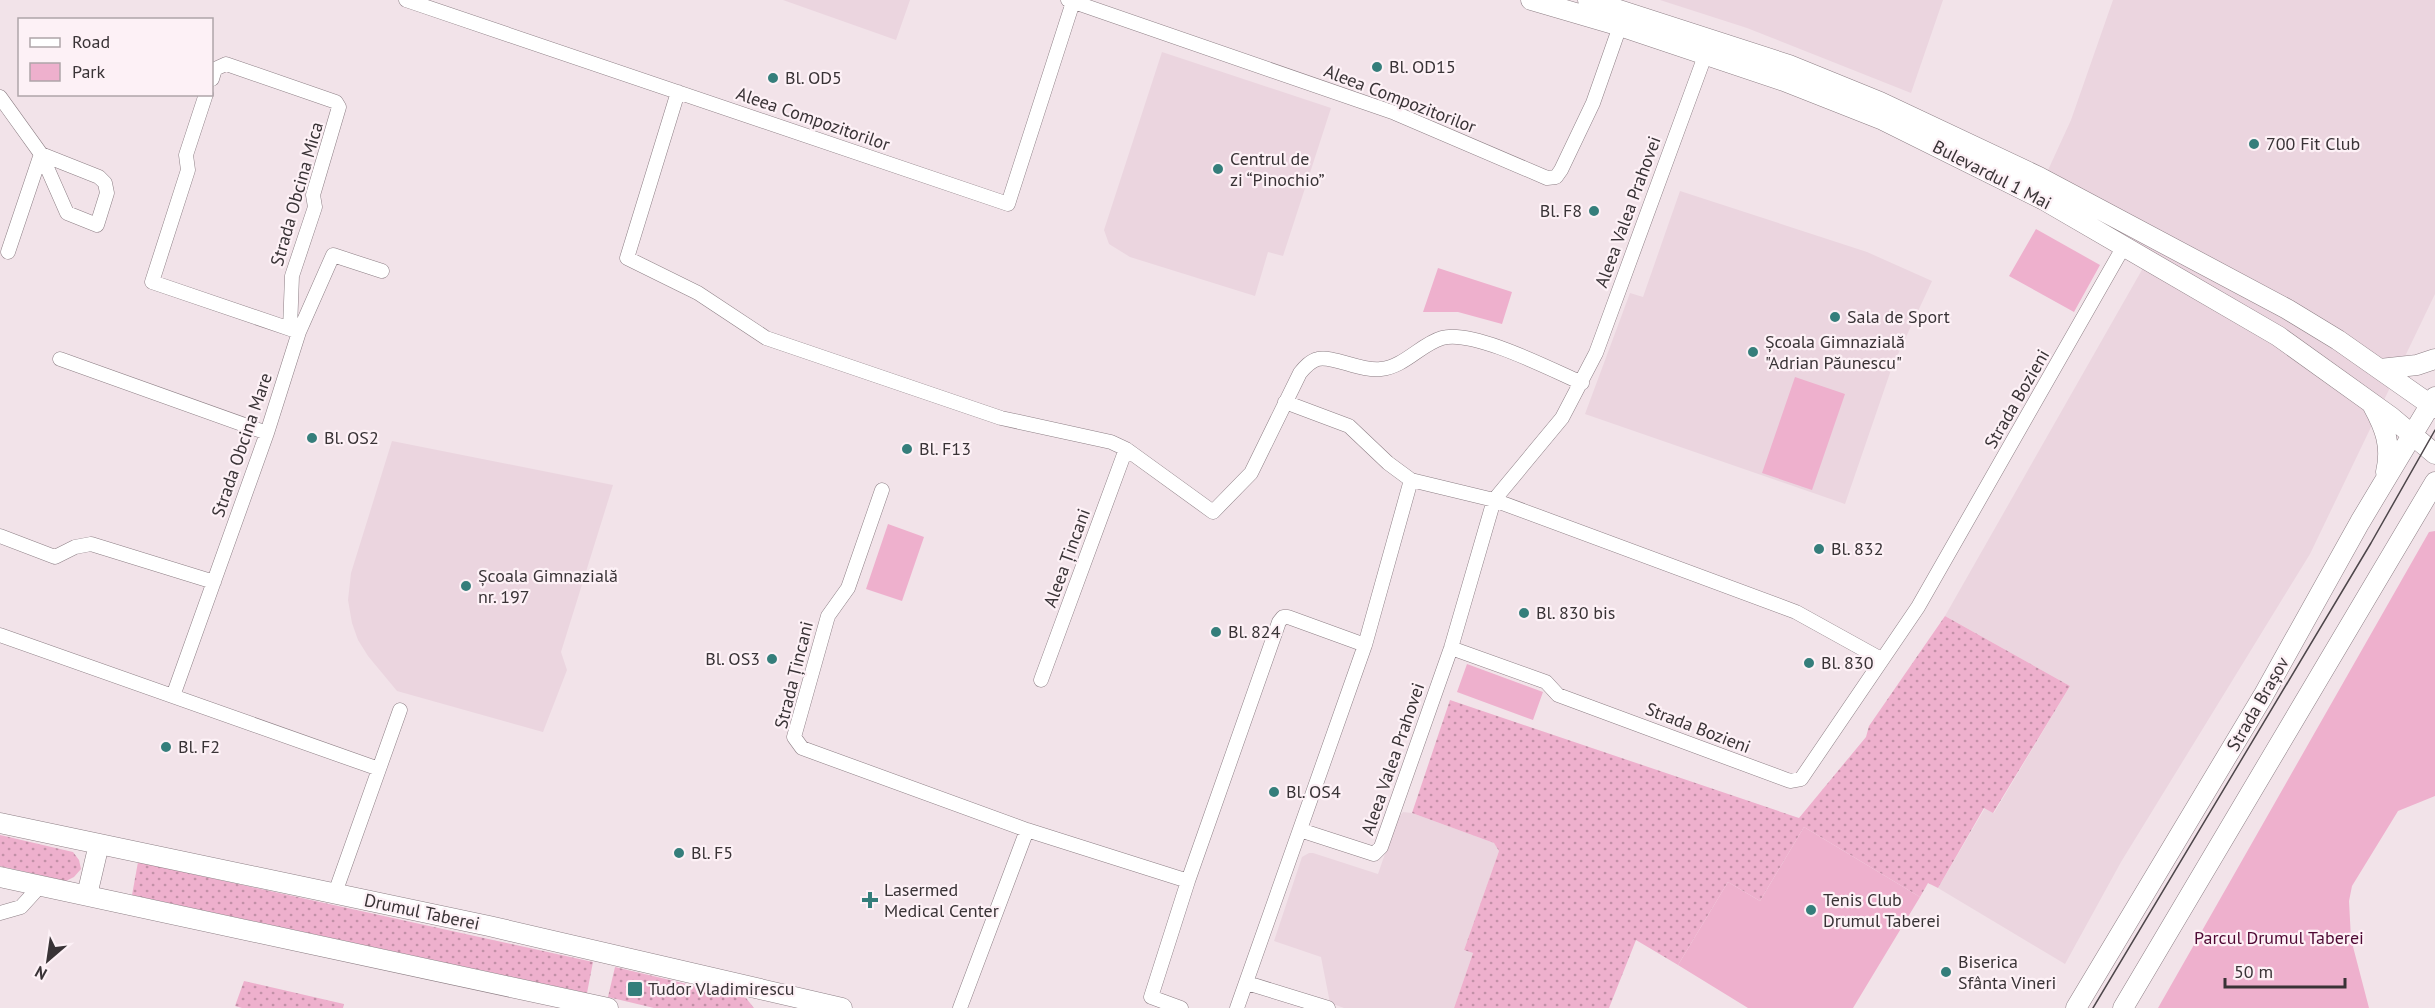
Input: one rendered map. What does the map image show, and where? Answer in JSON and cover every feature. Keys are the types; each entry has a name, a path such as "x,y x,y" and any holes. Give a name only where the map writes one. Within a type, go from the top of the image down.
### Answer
{"main road":[{"name":"Bulevardul 1 Mai","path":"1531,0 1706,53 1883,120 2044,200 2278,336 2413,434"},
{"name":"Bulevardul 1 Mai","path":"1588,0 1789,65 1880,102 1949,134 2095,205 2287,309 2434,403"},
{"path":"2380,369 2417,365 2435,359"},
{"path":"2372,403 2388,439 2390,456 2385,481"},
{"name":"Strada Brașov","path":"2076,1008 2263,696 2385,481 2434,403"},
{"path":"2413,434 2435,454"},
{"name":"Strada Brașov","path":"2123,1008 2435,483"},
{"path":"2413,519 2435,510"},
{"name":"Drumul Taberei","path":"0,823 489,926 770,1000 842,1008"},
{"path":"87,895 99,844"},
{"path":"0,877 608,1008"}],"street":[{"name":"Aleea Compozitorilor","path":"407,0 1008,204 1070,1 1395,113 1547,178 1556,177 1566,161 1593,103 1620,26"},
{"name":"Aleea Valea Prahovei","path":"1300,831 1374,854 1381,847 1451,648 1494,500 1562,418 1582,383 1596,353 1706,53"},
{"name":"Strada Obcina Mica","path":"213,76 215,69 226,64 336,102 339,106 313,195 315,207 292,276 294,330"},
{"path":"678,92 627,258 698,293 766,338 1001,418 1111,442 1126,449 1213,512 1251,473 1300,373 1308,363 1319,358 1370,369 1382,369 1393,366 1443,337 1472,339 1502,348 1582,383"},
{"path":"205,96 186,155 188,170 152,282 294,330"},
{"path":"0,97 41,154 67,213 97,225 107,193 105,183 99,177 41,154"},
{"path":"8,252 41,154"},
{"name":"Strada Bozieni","path":"1451,648 1546,682 1558,695 1784,779 1796,781 1804,777 1918,607 2124,246"},
{"name":"Strada Obcina Mare","path":"173,696 267,433 294,330 333,255 382,271"},
{"path":"60,359 267,433"},
{"path":"1286,402 1350,426 1388,463 1411,480 1494,500 1796,612 1881,659"},
{"name":"Aleea Țincani","path":"1041,680 1126,449"},
{"path":"1237,1008 1365,645 1411,480"},
{"name":"Strada Țincani","path":"882,490 848,588 828,616 794,737 802,748 1027,830 1188,881"},
{"path":"0,536 55,556 75,547 91,544 214,582"},
{"path":"1181,1008 1151,997 1188,881 1279,622 1282,617 1365,645"},
{"path":"0,635 379,769"},
{"path":"335,893 400,710"},
{"path":"960,1008 1027,830"},
{"path":"0,913 21,907 41,885"},
{"path":"1247,982 1328,1008"}],"shaded area":[{"path":"783,0 910,0 896,40"},
{"path":"1660,0 1943,0 1911,93 1747,28"},
{"path":"2113,0 2435,0 2435,294 2310,554 2121,862 2065,964 1938,888 1985,808 1994,813 2070,686 1945,616 2143,268 2032,205 2071,120"},
{"name":"Centrul de zi “Pinochio”","path":"1162,52 1331,108 1283,256 1268,252 1255,296 1130,257 1109,244 1104,230"},
{"name":"Școala Gimnazială \"Adrian Păunescu\"","path":"1680,191 1867,252 1932,281 1892,367 1845,504 1585,414 1630,293 1643,297"},
{"name":"Școala Gimnazială nr. 197","path":"392,441 613,485 561,652 567,670 543,732 397,691 358,640 348,600 351,573"},
{"path":"1403,812 1412,813 1494,843 1498,848 1499,851 1464,950 1473,953 1454,1008 1344,1008 1330,1003 1321,957 1274,941 1302,857 1313,853 1378,874 1397,819"}],"green space":[{"path":"2036,229 2100,265 2074,312 2009,276"},
{"path":"1438,268 1512,292 1502,324 1458,312 1423,312"},
{"path":"1795,377 1845,394 1812,490 1762,473"},
{"path":"888,524 924,537 902,601 866,589"},
{"name":"Parcul Drumul Taberei","path":"2435,531 2435,796 2398,811 2352,886 2349,901 2351,939 2369,1008 2158,1008 2429,532"},
{"path":"1945,616 2070,686 1993,813 1984,808 1938,888 1928,883 1920,897 1804,827 1760,901 1728,882 1678,965 1636,940 1609,1008 1454,1008 1473,953 1464,950 1499,851 1494,843 1412,813 1450,700 1799,818 1866,737 1869,726"},
{"path":"1467,664 1543,692 1533,720 1457,692"},
{"name":"Tenis Club Drumul Taberei","path":"1804,827 1920,897 1853,1008 1748,1008 1678,965 1728,882 1760,901"},
{"path":"0,835 73,852 79,860 81,869 74,877 66,881 0,866"},
{"path":"138,862 593,962 587,993 132,895"},
{"path":"615,967 746,998 754,1008 654,1008 608,997"},
{"path":"244,981 344,1004 343,1008 242,1008 235,1006"}],"tram line":[{"path":"2093,1008 2371,543 2435,430"}],"place":[{"name":"Bl. OD15","path":"1377,67"},
{"name":"Bl. OD5","path":"773,78"},
{"name":"700 Fit Club","path":"2254,144"},
{"name":"Centrul de zi “Pinochio”","path":"1218,169"},
{"name":"Bl. F8","path":"1594,211"},
{"name":"Sala de Sport","path":"1835,317"},
{"name":"Școala Gimnazială \"Adrian Păunescu\"","path":"1753,352"},
{"name":"Bl. OS2","path":"312,438"},
{"name":"Bl. F13","path":"907,449"},
{"name":"Bl. 832","path":"1819,549"},
{"name":"Școala Gimnazială nr. 197","path":"466,586"},
{"name":"Bl. 830 bis","path":"1524,613"},
{"name":"Bl. 824","path":"1216,632"},
{"name":"Bl. OS3","path":"772,659"},
{"name":"Bl. 830","path":"1809,663"},
{"name":"Bl. F2","path":"166,747"},
{"name":"Bl. OS4","path":"1274,792"},
{"name":"Bl. F5","path":"679,853"},
{"name":"Lasermed Medical Center","path":"870,900"},
{"name":"Tenis Club Drumul Taberei","path":"1811,910"},
{"name":"Biserica Sfânta Vineri","path":"1946,972"},
{"name":"Tudor Vladimirescu","path":"635,989"}]}
